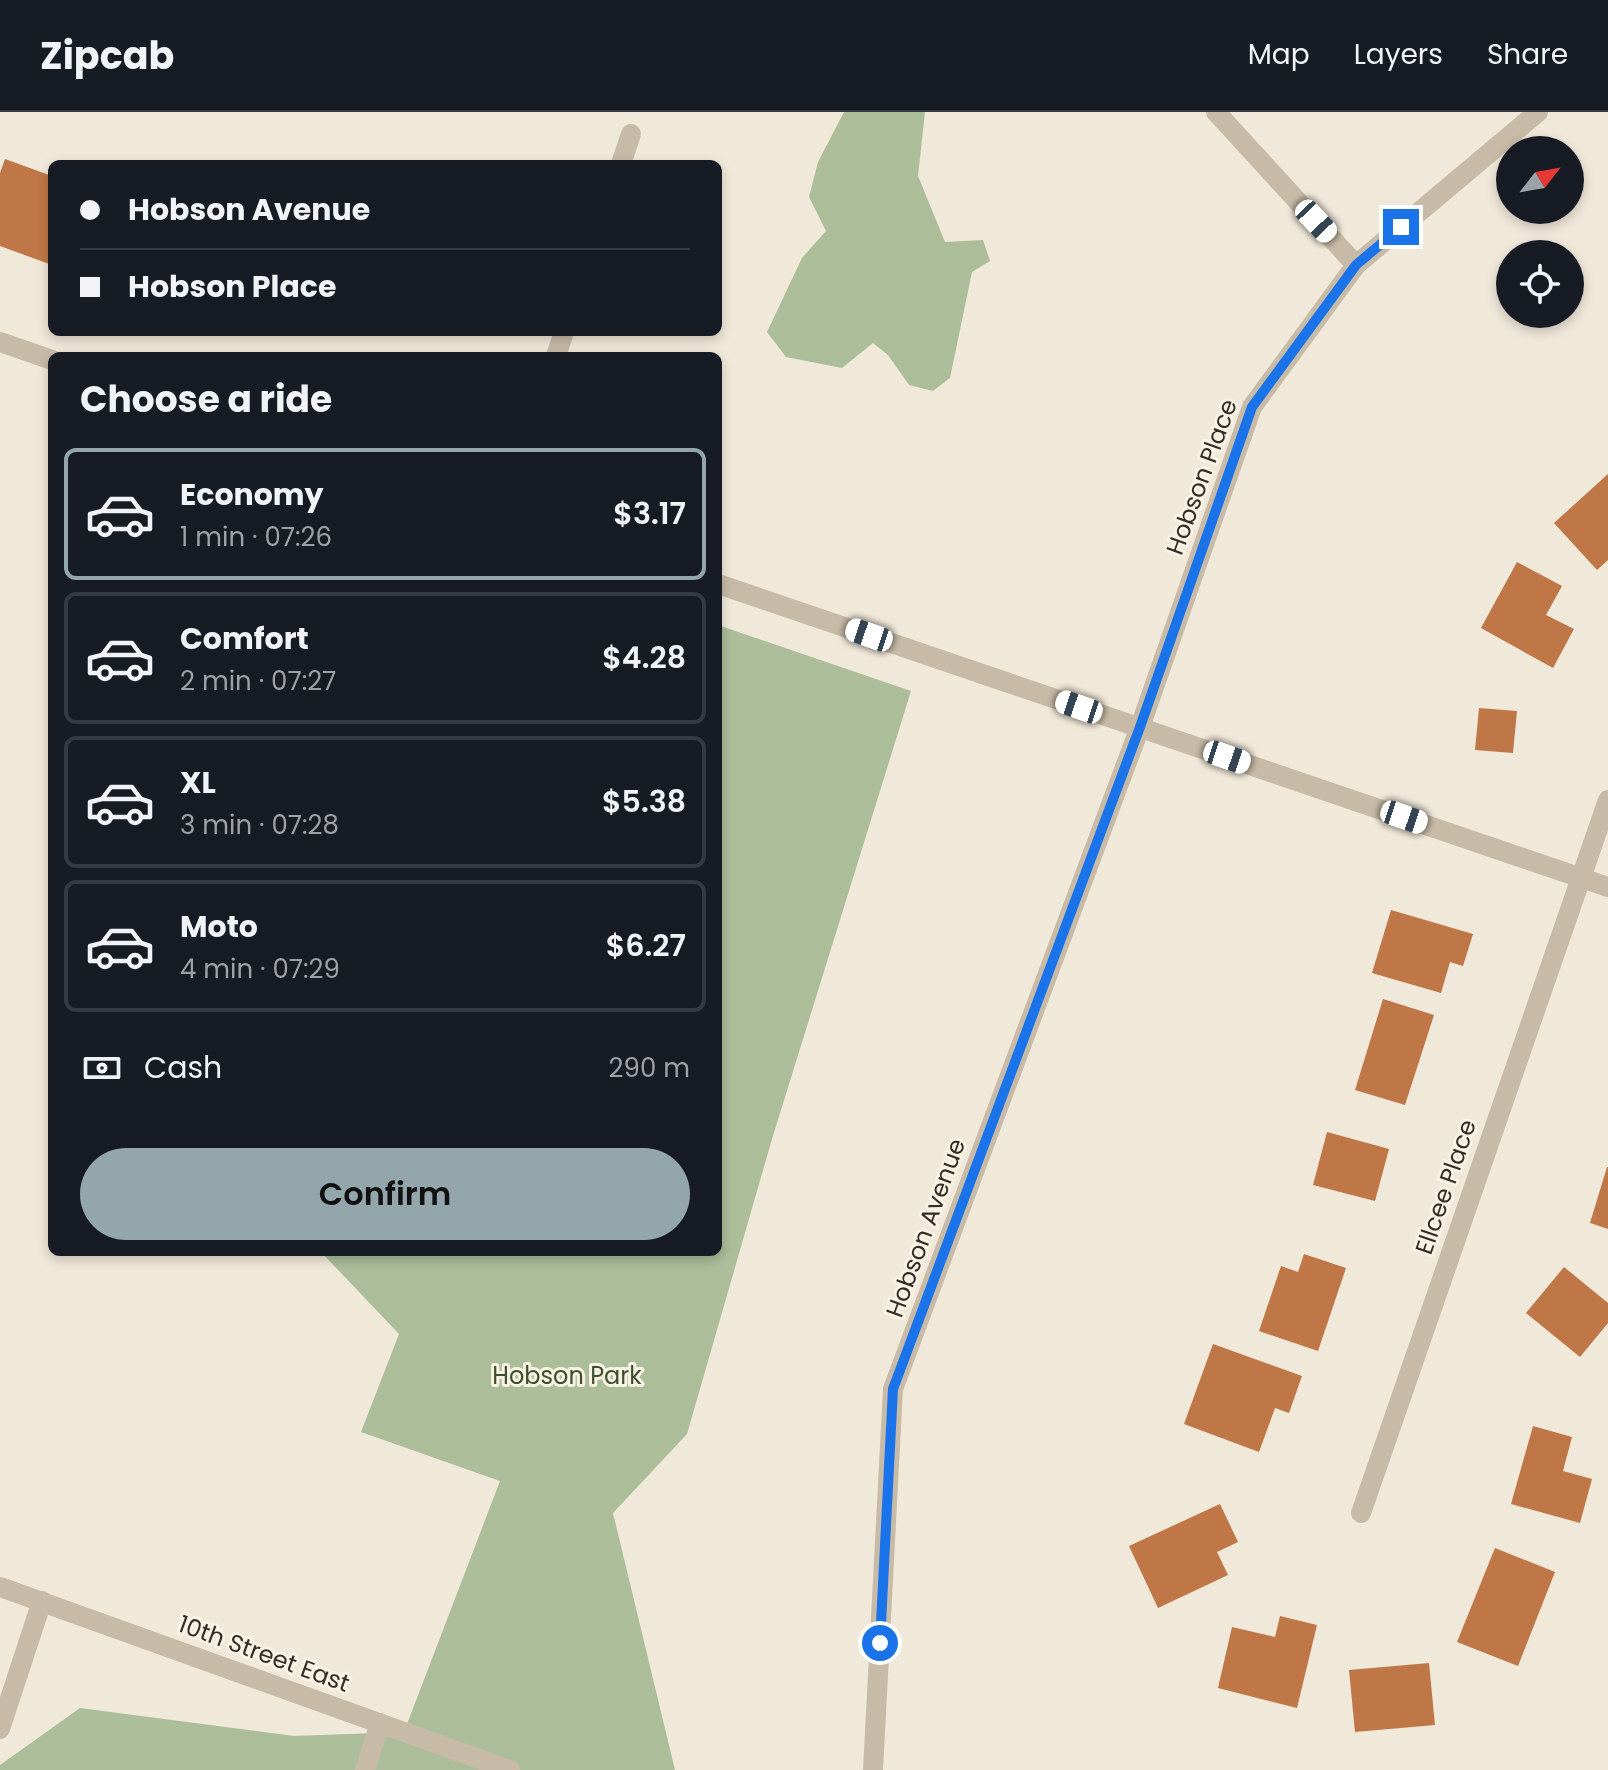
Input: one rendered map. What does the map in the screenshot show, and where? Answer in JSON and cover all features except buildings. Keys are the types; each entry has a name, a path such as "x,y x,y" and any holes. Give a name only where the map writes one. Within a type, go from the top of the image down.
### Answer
{"street":[{"path":"1216,112 1356,265"},
{"name":"Hobson Place","path":"1140,727 1252,407 1356,265 1538,112"},
{"path":"622,160 631,134"},
{"path":"0,342 48,359"},
{"path":"722,585 1608,887"},
{"name":"Hobson Avenue","path":"873,1770 893,1389 1140,727"},
{"name":"Ellcee Place","path":"1361,1513 1608,800"},
{"name":"10th Street East","path":"0,1587 510,1770"},
{"path":"0,1729 42,1601"},
{"path":"365,1770 380,1723"}],"green space":[{"path":"844,112 925,112 918,176 945,242 983,240 990,261 972,272 950,378 933,391 909,385 888,355 873,343 842,368 786,357 767,332 802,258 826,231 809,197 818,162"},
{"name":"Hobson Park","path":"722,626 911,691 772,1139 687,1434 613,1513 675,1770 0,1770 0,1765 80,1708 294,1736 404,1732 500,1481 361,1432 399,1334 325,1256 722,1256"}],"route":[{"path":"880,1643 893,1389 1140,727 1252,407 1356,265 1401,227"}]}
